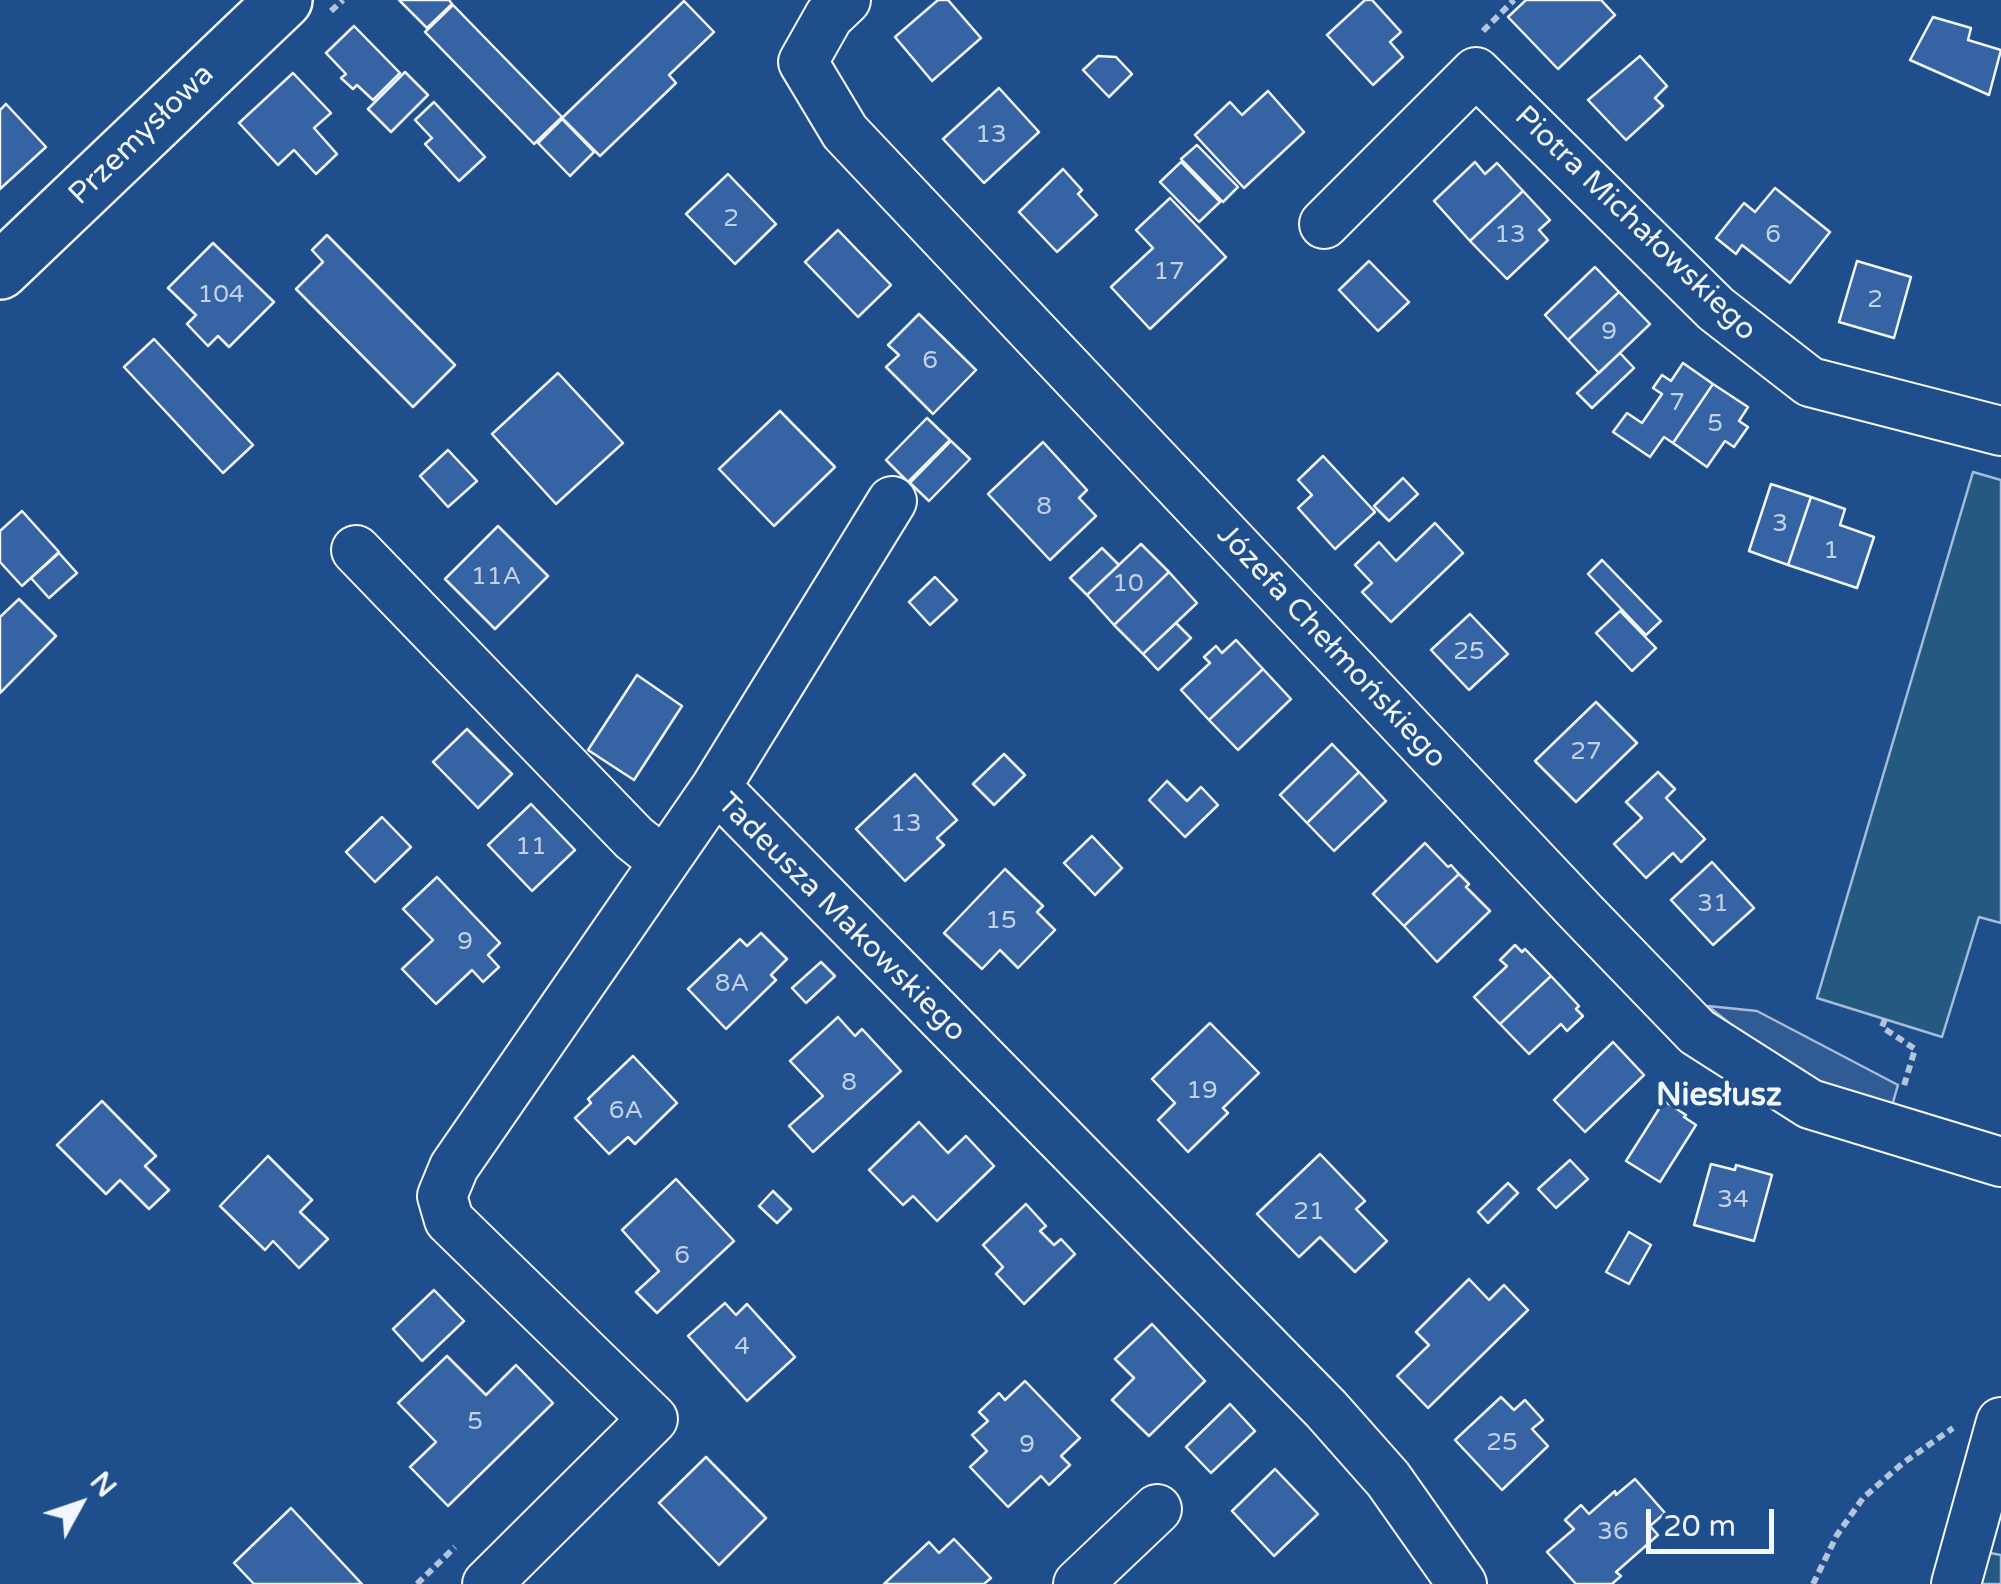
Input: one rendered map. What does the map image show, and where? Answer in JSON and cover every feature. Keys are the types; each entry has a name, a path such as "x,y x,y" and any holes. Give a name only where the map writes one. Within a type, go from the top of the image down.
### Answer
{"main road":[{"name":"Przemysłowa","path":"0,271 284,0"}],"street":[{"name":"Józefa Chełmońskiego","path":"846,0 829,16 803,62 845,132 1697,1032 1810,1104 2001,1162"},
{"name":"Piotra Michałowskiego","path":"1324,224 1476,72 1716,309 1810,382 2001,431"},
{"path":"716,787 892,501"},
{"path":"356,550 634,838 664,862"},
{"name":"Tadeusza Makowskiego","path":"487,1584 653,1419 449,1220 442,1196 454,1167 716,787 1326,1409 1388,1479 1462,1584"},
{"path":"1956,1584 1981,1423"},
{"path":"1078,1584 1157,1508"}],"path":[{"path":"1885,1019 1882,1027 1914,1049 1891,1129"},
{"path":"1813,1584 1837,1536 1863,1498 1946,1432 1981,1423"}],"shaded area":[{"path":"1973,472 2001,480 2001,923 1979,917 1942,1037 1817,998"},
{"path":"1708,1006 1757,1011 1898,1085 1889,1116 1837,1095 1775,1060"},
{"path":"1985,1552 2001,1555 2001,1584 1975,1584"}],"building":[{"path":"399,0 449,0 452,4 427,28"},
{"path":"938,0 948,0 981,38 932,81 895,37"},
{"path":"1365,0 1372,0 1401,32 1390,42 1403,57 1373,85 1327,35"},
{"path":"1526,0 1601,0 1615,15 1558,69 1508,17"},
{"path":"684,1 714,32 669,75 676,83 600,156 562,118"},
{"path":"453,5 562,117 534,144 425,32"},
{"path":"1933,17 1971,28 1968,40 2001,50 1989,95 1910,60"},
{"path":"354,26 400,73 373,100 357,85 353,89 341,78 346,74 326,53"},
{"path":"1098,56 1116,57 1132,74 1109,97 1083,70"},
{"path":"1640,56 1667,86 1655,98 1663,106 1626,140 1588,100"},
{"path":"405,72 428,95 391,132 368,109"},
{"path":"293,73 331,113 314,128 337,154 316,174 294,150 278,165 239,123"},
{"path":"999,88 1039,132 984,183 943,139"},
{"path":"1268,91 1304,132 1244,188 1195,135 1230,102 1242,115"},
{"path":"434,102 485,157 459,181 425,144 432,138 415,120"},
{"path":"6,104 46,147 0,189 0,110"},
{"path":"562,119 594,152 570,176 538,143"},
{"path":"1197,145 1238,187 1223,202 1181,159"},
{"path":"1181,162 1220,202 1199,222 1160,182"},
{"path":"1475,162 1485,174 1497,163 1523,191 1470,241 1434,201"},
{"path":"1063,169 1097,215 1057,252 1019,212"},
{"path":"728,174 776,224 735,264 686,214"},
{"path":"1775,188 1830,232 1790,283 1742,245 1736,254 1716,238 1744,203 1755,212"},
{"path":"1523,191 1550,220 1539,230 1548,240 1507,279 1470,241"},
{"path":"1170,198 1226,257 1150,329 1111,287 1153,248 1136,230"},
{"path":"838,230 891,285 858,317 805,262"},
{"path":"327,235 455,365 413,407 296,289 323,262 312,250"},
{"path":"213,243 274,302 229,347 218,336 208,346 187,324 196,315 168,288"},
{"path":"1369,261 1409,302 1378,331 1339,290"},
{"path":"1857,261 1911,277 1894,338 1839,322"},
{"path":"1595,267 1619,292 1568,340 1545,315"},
{"path":"1619,292 1650,324 1599,373 1568,340"},
{"path":"919,314 976,370 933,414 886,367 899,355 888,345"},
{"path":"154,339 253,445 223,473 124,367"},
{"path":"1620,353 1634,368 1592,408 1577,393"},
{"path":"1683,363 1713,384 1673,443 1664,437 1650,457 1613,432 1627,413 1642,423 1662,394 1653,388 1662,375 1671,381"},
{"path":"558,373 623,443 556,504 492,434"},
{"path":"1713,384 1748,407 1739,421 1748,427 1734,447 1725,441 1707,467 1673,443"},
{"path":"780,411 835,467 774,526 719,469"},
{"path":"927,418 950,440 908,482 886,460"},
{"path":"951,441 970,459 929,501 910,483"},
{"path":"1043,442 1087,490 1079,498 1096,516 1050,560 988,494"},
{"path":"448,450 477,481 448,507 420,476"},
{"path":"1323,456 1375,512 1335,549 1298,508 1312,495 1298,480"},
{"path":"1403,478 1418,494 1389,521 1374,506"},
{"path":"1771,484 1811,497 1788,565 1749,551"},
{"path":"1811,497 1845,509 1840,525 1874,537 1857,588 1788,565"},
{"path":"22,511 59,552 22,586 0,562 0,531"},
{"path":"1435,523 1463,553 1391,622 1362,592 1372,583 1355,565 1379,542 1396,561"},
{"path":"498,526 548,576 495,629 445,579"},
{"path":"1141,544 1169,572 1114,625 1087,595"},
{"path":"1102,548 1119,565 1087,595 1070,578"},
{"path":"59,553 77,573 49,598 31,578"},
{"path":"1602,560 1661,621 1646,635 1588,574"},
{"path":"1169,572 1197,603 1143,654 1114,625"},
{"path":"935,577 957,600 930,625 909,602"},
{"path":"19,599 56,636 0,693 0,617"},
{"path":"1620,611 1656,648 1632,671 1596,633"},
{"path":"1470,614 1508,654 1469,690 1431,650"},
{"path":"1176,623 1191,638 1158,670 1143,654"},
{"path":"1236,640 1263,669 1209,720 1181,690 1210,663 1204,657 1216,646 1222,653"},
{"path":"1263,669 1291,699 1238,750 1209,720"},
{"path":"637,675 682,706 634,780 588,750"},
{"path":"1596,702 1637,743 1576,802 1535,761"},
{"path":"467,729 512,774 478,808 433,762"},
{"path":"1332,744 1359,772 1307,823 1280,795"},
{"path":"1004,754 1025,775 994,805 973,784"},
{"path":"1359,772 1386,801 1334,851 1307,823"},
{"path":"1658,772 1675,789 1666,798 1705,839 1681,862 1673,853 1646,878 1614,844 1642,818 1626,802"},
{"path":"915,774 957,820 937,838 944,845 905,881 856,829"},
{"path":"1167,781 1187,801 1201,787 1218,805 1185,837 1149,800"},
{"path":"531,804 575,850 532,891 488,845"},
{"path":"382,817 411,847 375,882 346,852"},
{"path":"1092,836 1122,868 1095,895 1064,863"},
{"path":"1425,843 1459,874 1404,926 1373,894"},
{"path":"1712,862 1754,908 1713,945 1671,900"},
{"path":"1005,869 1043,906 1037,912 1055,930 1018,968 1000,950 982,969 944,933"},
{"path":"1459,874 1490,911 1437,962 1404,926"},
{"path":"437,877 500,943 488,955 499,967 483,982 472,970 436,1004 402,969 433,940 403,909"},
{"path":"761,933 787,959 771,975 776,980 726,1029 688,989 740,939 747,946"},
{"path":"1515,945 1522,952 1525,949 1551,976 1500,1024 1474,997 1507,966 1500,960"},
{"path":"821,962 835,976 806,1003 792,988"},
{"path":"1551,976 1579,1006 1576,1009 1583,1016 1567,1031 1561,1024 1529,1054 1500,1024"},
{"path":"838,1017 855,1036 862,1029 901,1071 813,1152 789,1126 823,1096 790,1061"},
{"path":"1210,1023 1259,1073 1223,1108 1228,1113 1188,1152 1158,1120 1175,1103 1152,1079"},
{"path":"1613,1042 1644,1075 1585,1132 1554,1100"},
{"path":"633,1056 677,1103 635,1144 628,1137 609,1154 575,1118 591,1103 588,1099"},
{"path":"102,1101 156,1156 145,1166 169,1190 149,1209 120,1180 106,1194 57,1145"},
{"path":"1664,1101 1696,1125 1660,1182 1626,1161"},
{"path":"919,1122 948,1153 966,1136 994,1166 937,1221 913,1196 903,1205 869,1170"},
{"path":"1320,1154 1365,1201 1356,1209 1387,1241 1355,1272 1320,1237 1299,1257 1257,1214"},
{"path":"268,1156 312,1200 300,1212 328,1239 299,1268 273,1241 265,1250 220,1206"},
{"path":"1570,1160 1588,1179 1556,1208 1538,1189"},
{"path":"1711,1164 1735,1170 1736,1165 1772,1175 1754,1241 1694,1225"},
{"path":"676,1179 734,1241 657,1313 636,1292 659,1271 622,1230"},
{"path":"1508,1183 1518,1193 1488,1223 1478,1212"},
{"path":"773,1191 791,1209 777,1223 759,1206"},
{"path":"1026,1204 1046,1226 1040,1231 1054,1245 1061,1239 1075,1254 1024,1304 996,1274 1003,1267 983,1245"},
{"path":"1629,1232 1651,1245 1629,1284 1606,1272"},
{"path":"1469,1279 1489,1300 1504,1285 1528,1310 1428,1408 1397,1376 1429,1345 1416,1332"},
{"path":"434,1290 464,1321 422,1361 393,1329"},
{"path":"725,1303 736,1315 747,1304 795,1357 747,1401 688,1336"},
{"path":"1152,1324 1205,1381 1149,1436 1112,1400 1134,1378 1115,1359"},
{"path":"447,1356 486,1395 516,1365 553,1403 448,1506 410,1467 436,1442 398,1403"},
{"path":"1025,1381 1080,1438 1061,1456 1070,1465 1049,1485 1041,1476 1008,1507 970,1467 987,1451 972,1435 988,1421 979,1412 999,1393 1005,1400"},
{"path":"1501,1397 1514,1410 1525,1400 1543,1420 1532,1429 1548,1446 1502,1490 1455,1440"},
{"path":"1230,1404 1255,1431 1211,1473 1186,1447"},
{"path":"706,1457 766,1518 719,1565 659,1503"},
{"path":"1275,1469 1318,1514 1274,1556 1232,1511"},
{"path":"1635,1479 1665,1513 1650,1526 1658,1535 1616,1572 1621,1576 1612,1584 1576,1584 1547,1552 1574,1529 1565,1520 1581,1505 1589,1514"},
{"path":"291,1508 362,1584 254,1584 234,1563"},
{"path":"954,1539 991,1578 984,1584 884,1584 929,1542 939,1553"}],"district":[{"name":"Niesłusz","path":"1719,1097"}]}
